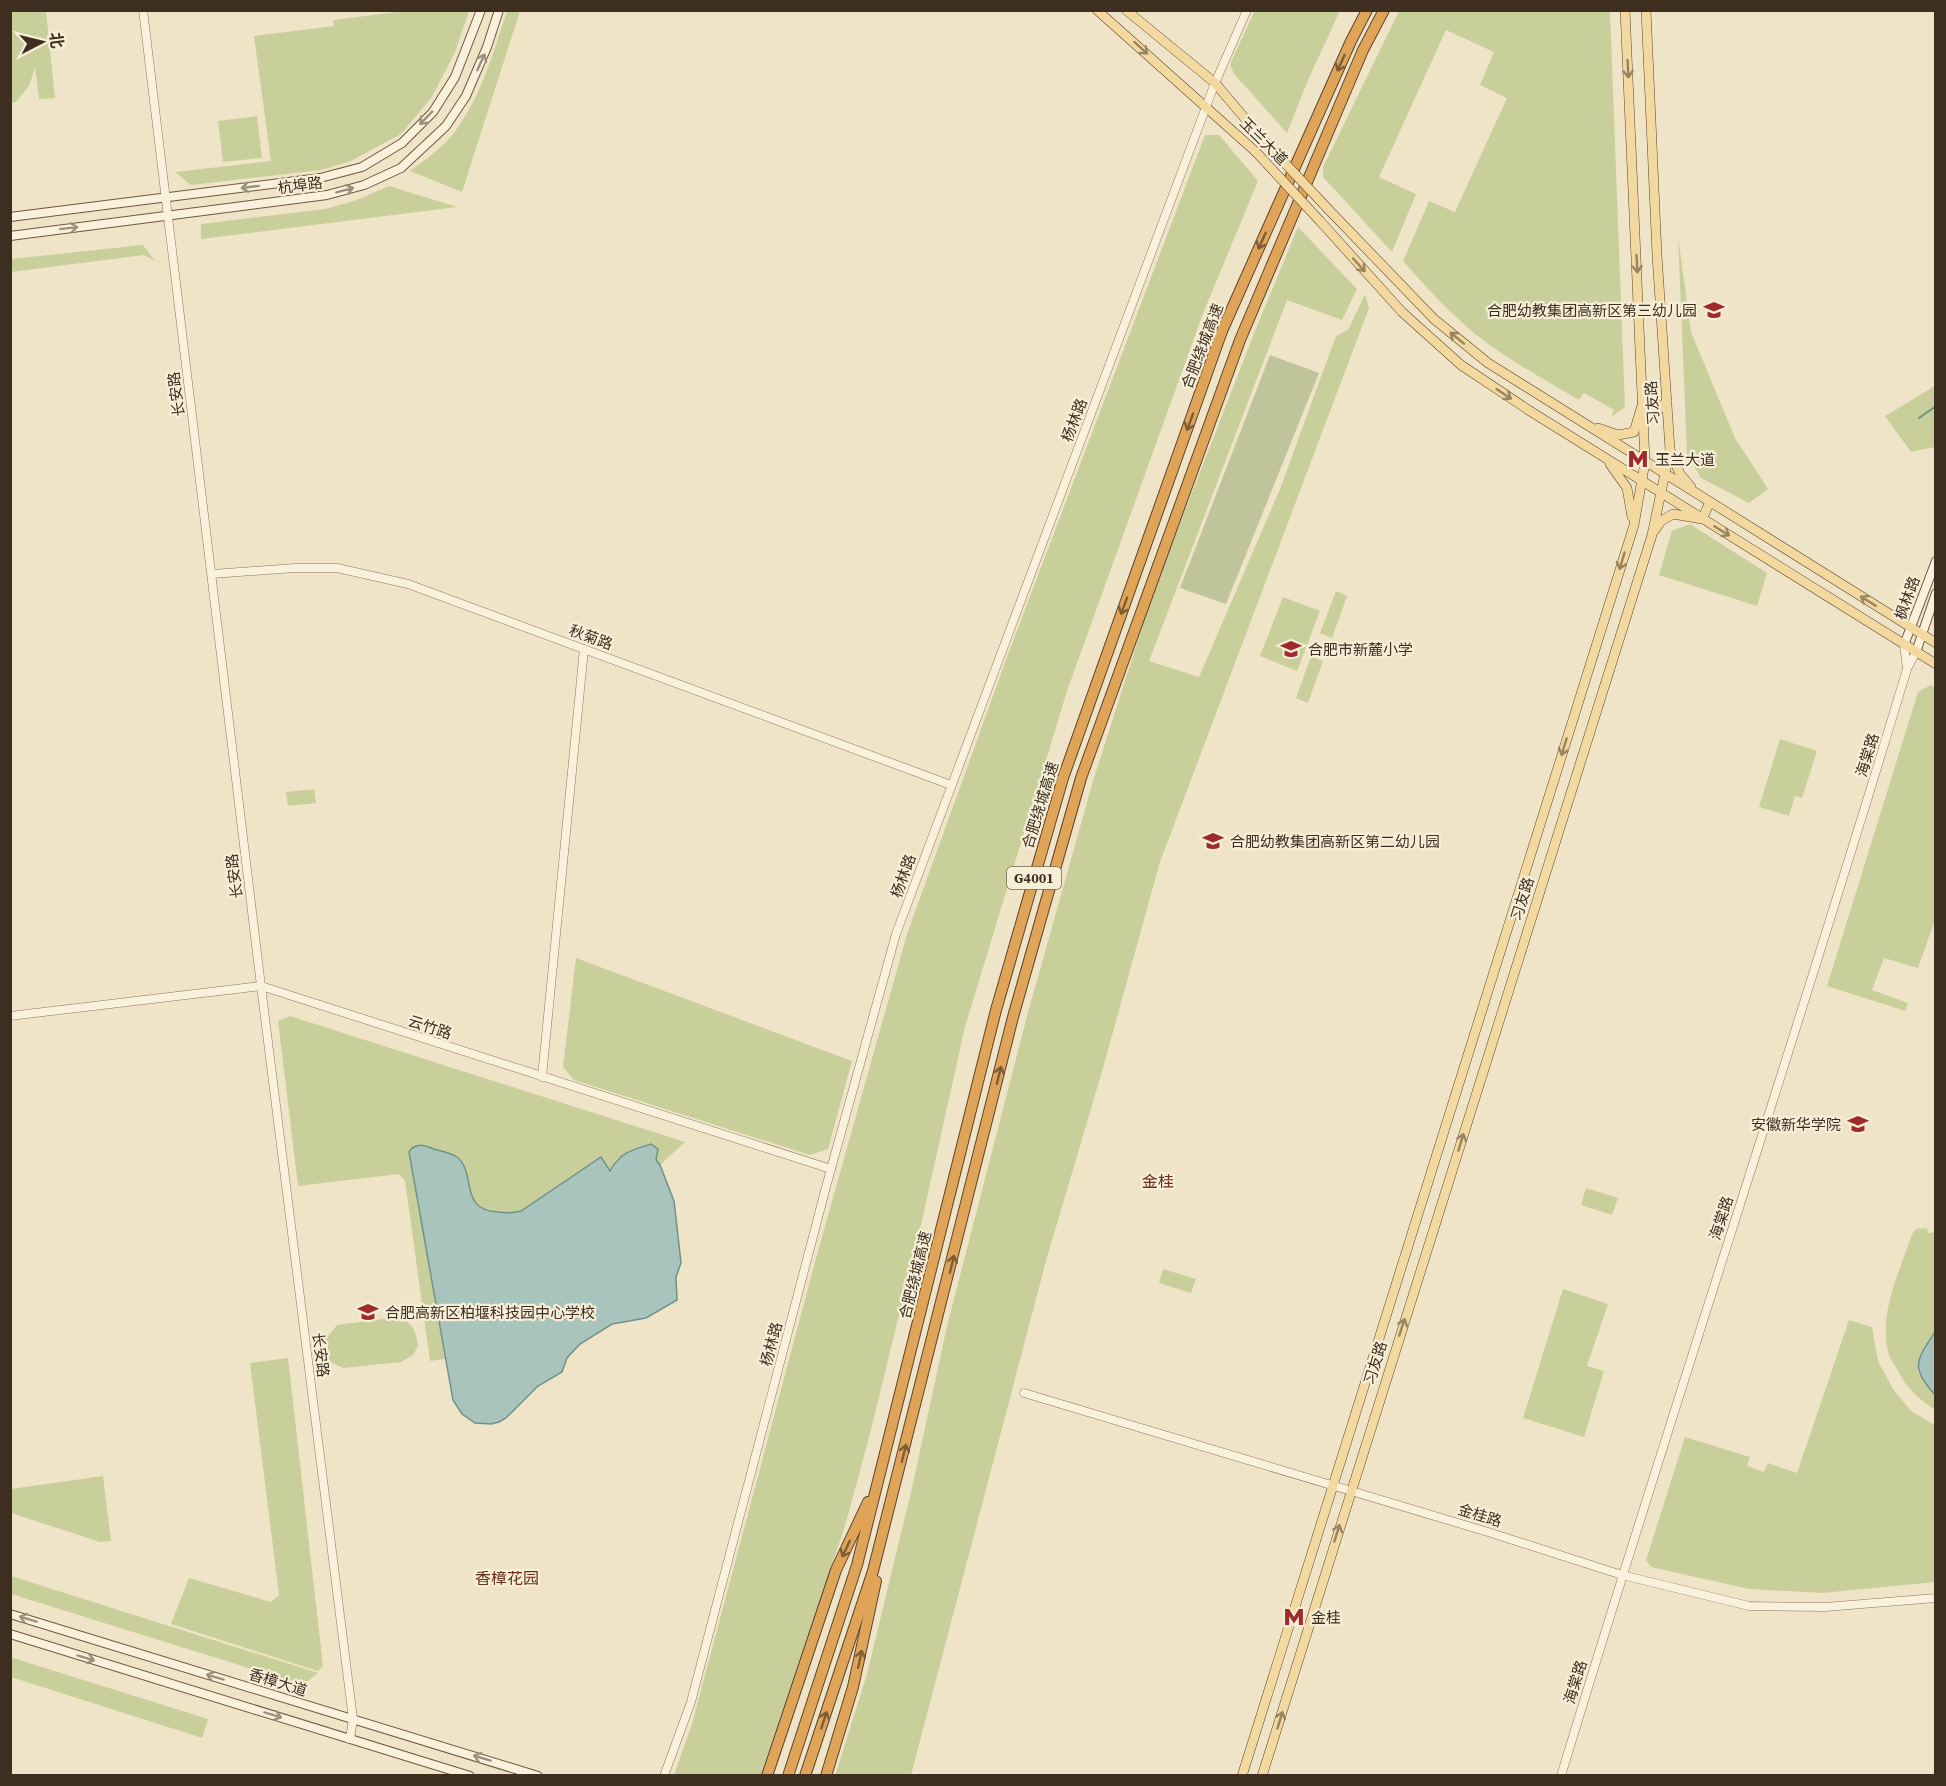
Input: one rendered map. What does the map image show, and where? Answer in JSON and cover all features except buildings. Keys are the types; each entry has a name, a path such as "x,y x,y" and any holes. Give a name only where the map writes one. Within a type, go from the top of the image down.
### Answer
{"highway":[{"name":"合肥绕城高速","path":"788,1776 857,1565 996,1010 1063,778 1222,331 1351,41 1367,10"},
{"name":"G4001","path":"805,1776 873,1571 1013,1017 1081,778 1240,340 1363,50 1384,10"},
{"path":"767,1776 836,1570 879,1477"},
{"path":"826,1776 854,1687 896,1484"}],"main road":[{"name":"杭埠路","path":"10,217 320,178 362,167 402,143 433,111 455,77 481,10"},
{"name":"杭埠路","path":"10,236 327,195 364,185 401,168 446,126 466,96 488,47 499,10"},
{"name":"玉兰大道","path":"1097,10 1256,152 1402,312 1461,364 1588,448 1935,664"},
{"name":"玉兰大道","path":"1126,10 1215,83 1264,141 1434,319 1488,363 1935,644"},
{"name":"习友路","path":"1242,1776 1634,525 1645,462 1625,10"},
{"name":"习友路","path":"1262,1776 1652,535 1670,450 1657,247 1646,10"},
{"path":"1584,424 1618,435 1634,432 1643,402 1656,412 1667,401"},
{"path":"1588,448 1599,433"},
{"path":"1670,450 1680,474 1696,494"},
{"path":"1607,460 1627,488 1634,525"},
{"path":"1652,535 1661,521 1673,514 1702,519 1710,502"},
{"name":"枫林路","path":"1904,645 1935,561"},
{"name":"枫林路","path":"1916,652 1935,593"},
{"name":"香樟大道","path":"10,1614 538,1776"},
{"path":"10,1634 470,1776"}],"street":[{"name":"长安路","path":"143,10 261,986 353,1719 350,1739"},
{"name":"杨林路","path":"663,1776 691,1702 831,1169 896,934 1215,83 1247,10"},
{"name":"秋菊路","path":"212,574 295,568 338,568 408,584 951,785"},
{"name":"海棠路","path":"1904,645 1908,669"},
{"path":"542,1077 584,649"},
{"name":"海棠路","path":"1561,1776 1622,1575 1849,864 1908,669 1916,652"},
{"name":"云竹路","path":"10,1016 261,986 831,1169"},
{"name":"金桂路","path":"1024,1393 1488,1532 1622,1575 1749,1606 1825,1607 1935,1598"}],"green space":[{"path":"1255,10 1340,11 1308,80 1287,133 1234,74 1230,64"},
{"path":"10,11 46,11 55,98 39,99 35,68 29,86 16,102 11,103"},
{"path":"405,11 469,11 455,52 432,97 401,134 351,161 321,170 191,185 175,172 271,161 254,36 334,26 333,20"},
{"path":"507,11 520,11 462,192 410,171 443,145 463,120 479,90"},
{"path":"1399,11 1610,11 1625,407 1611,417 1614,410 1584,393 1579,400 1486,342 1464,325 1403,261 1429,201 1455,212 1507,98 1480,85 1494,52 1446,30 1379,177 1416,194 1392,252 1323,177 1323,167"},
{"path":"257,116 262,158 223,162 218,121"},
{"path":"1205,135 1219,135 1258,181 1202,316 1067,691 965,1027 921,1225 845,1526 761,1775 674,1775 692,1724 815,1262 907,934 1007,657"},
{"path":"389,186 457,207 201,239 201,224 325,209 357,200"},
{"path":"1298,227 1357,289 1342,320 1287,300 1149,661 1199,677 1280,489 1336,336 1348,330 1365,294 1369,308 1160,862 1046,1261 911,1775 835,1776 867,1674 912,1488 947,1326 1027,1016 1093,781 1154,590"},
{"path":"1678,236 1691,332 1735,438 1768,489 1749,503 1701,478 1687,454"},
{"path":"143,245 155,261 144,255 11,272 11,259"},
{"path":"1270,355 1319,373 1226,604 1180,588"},
{"path":"1935,386 1935,447 1911,452 1885,416"},
{"path":"1690,524 1767,573 1757,606 1659,575 1672,531"},
{"path":"1336,591 1347,596 1332,638 1320,633"},
{"path":"1283,597 1320,611 1297,671 1260,656"},
{"path":"1311,656 1323,661 1308,703 1296,698"},
{"path":"1931,685 1936,688 1935,920 1918,968 1884,958 1872,990 1908,1003 1905,1011 1827,986 1918,692"},
{"path":"1780,739 1817,751 1802,798 1795,796 1789,816 1759,807"},
{"path":"314,789 316,803 288,806 286,792"},
{"path":"576,958 852,1061 828,1149 810,1155 574,1080 563,1067"},
{"path":"290,1016 685,1142 660,1165 641,1147 617,1159 610,1171 601,1158 521,1211 507,1213 486,1210 475,1201 470,1192 464,1168 412,1148 409,1152 445,1359 430,1361 405,1181 399,1174 298,1186 278,1021"},
{"path":"1586,1188 1618,1198 1612,1215 1581,1205"},
{"path":"1927,1228 1928,1233 1935,1232 1935,1332 1920,1356 1918,1372 1935,1395 1935,1410 1905,1383 1890,1357 1886,1340 1891,1293 1912,1234 1916,1229"},
{"path":"1163,1269 1196,1279 1191,1293 1159,1283"},
{"path":"1563,1289 1608,1304 1587,1366 1604,1371 1584,1437 1523,1418"},
{"path":"398,1317 413,1328 418,1346 413,1355 401,1362 343,1368 331,1362 326,1356 325,1340 337,1325"},
{"path":"1849,1320 1872,1327 1878,1361 1893,1389 1911,1411 1935,1425 1935,1582 1823,1593 1749,1589 1651,1567 1646,1560 1685,1437 1750,1457 1747,1466 1764,1472 1768,1463 1797,1473"},
{"path":"288,1358 323,1666 318,1671 171,1624 189,1578 271,1602 279,1595 250,1363"},
{"path":"103,1476 111,1541 100,1542 11,1513 11,1489"},
{"path":"11,1576 318,1673 303,1685 11,1594"},
{"path":"10,1657 208,1719 202,1738 11,1677"}],"water":[{"path":"651,1144 658,1149 656,1160 674,1201 681,1263 676,1277 677,1300 646,1318 612,1324 580,1344 567,1358 562,1372 538,1386 506,1418 491,1424 475,1423 462,1414 453,1400 409,1152 415,1146 423,1146 457,1157 463,1164 470,1190 478,1205 486,1210 510,1213 521,1211 601,1157 610,1171 627,1153"},
{"path":"1935,1332 1935,1395 1922,1378 1918,1364"}],"waterway":[{"path":"1919,418 1936,406"}],"place":[{"name":"合肥幼教集团高新区第三幼儿园","path":"1714,310"},
{"name":"玉兰大道","path":"1638,459"},
{"name":"合肥市新麓小学","path":"1291,649"},
{"name":"合肥幼教集团高新区第二幼儿园","path":"1213,841"},
{"name":"安徽新华学院","path":"1858,1124"},
{"name":"合肥高新区柏堰科技园中心学校","path":"368,1312"},
{"name":"金桂","path":"1294,1617"}],"district":[{"name":"金桂","path":"1158,1181"},
{"name":"香樟花园","path":"507,1578"}]}
